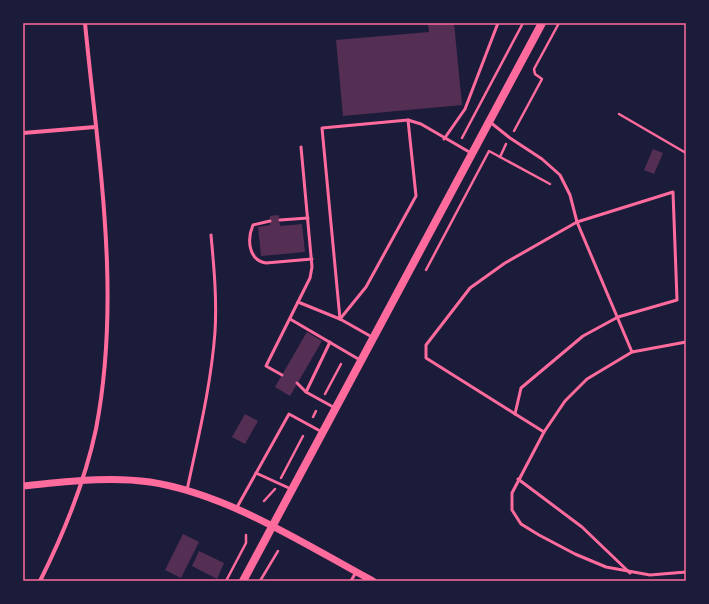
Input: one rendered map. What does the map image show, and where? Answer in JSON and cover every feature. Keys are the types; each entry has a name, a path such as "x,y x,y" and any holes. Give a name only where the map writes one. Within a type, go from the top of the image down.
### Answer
{"main road":[{"path":"243,581 372,337 542,23"}],"street":[{"path":"40,581 63,530 81,481 95,430 101,398 108,320 108,265 85,23"},
{"path":"23,133 95,127"},
{"path":"23,486 102,479 156,483 187,490 236,508 373,581"}],"lane":[{"path":"444,139 465,109 498,23"},
{"path":"340,319 366,287 416,196 408,120"},
{"path":"340,319 322,128 408,120 421,124 444,139 471,153"},
{"path":"488,121 510,138 542,159 560,175 570,195 577,222 632,352"},
{"path":"282,375 266,366 310,278 312,267 302,147"},
{"path":"515,414 520,388 583,336 618,317 677,300 673,192 577,222 506,262 470,288 426,346 426,358 515,414 544,432"},
{"path":"280,220 308,218"},
{"path":"270,221 253,225 250,233 249,245 254,256 260,262 312,259"},
{"path":"187,490 205,407 215,332 215,282 211,235"},
{"path":"298,302 340,319 372,337"},
{"path":"290,319 360,360"},
{"path":"306,392 330,342"},
{"path":"686,342 632,352 587,379 575,389 544,432 512,493 512,510 522,524 575,554 606,568 630,573 650,575 686,572"},
{"path":"297,383 306,392 335,408"},
{"path":"236,508 289,414 322,432"},
{"path":"256,473 291,489"},
{"path":"518,479 582,527 630,573"},
{"path":"351,581 356,572"}],"path":[{"path":"462,138 523,23"},
{"path":"500,157 542,79 535,74 534,69 559,23"},
{"path":"618,114 686,153"},
{"path":"426,270 489,151 550,184"},
{"path":"325,395 341,364"},
{"path":"313,417 316,411"},
{"path":"264,501 272,494 303,436"},
{"path":"226,581 246,543 246,535"},
{"path":"260,581 278,551"}],"building":[{"path":"454,23 462,105 343,116 336,40 429,32 428,24"},
{"path":"653,149 663,153 654,174 644,170"},
{"path":"279,215 280,226 302,224 305,252 261,256 258,227 270,225 270,216"},
{"path":"307,332 322,341 290,396 275,387"},
{"path":"245,414 258,421 245,444 232,437"},
{"path":"183,534 199,542 181,578 165,570"},
{"path":"199,551 224,563 217,579 192,566"}]}
